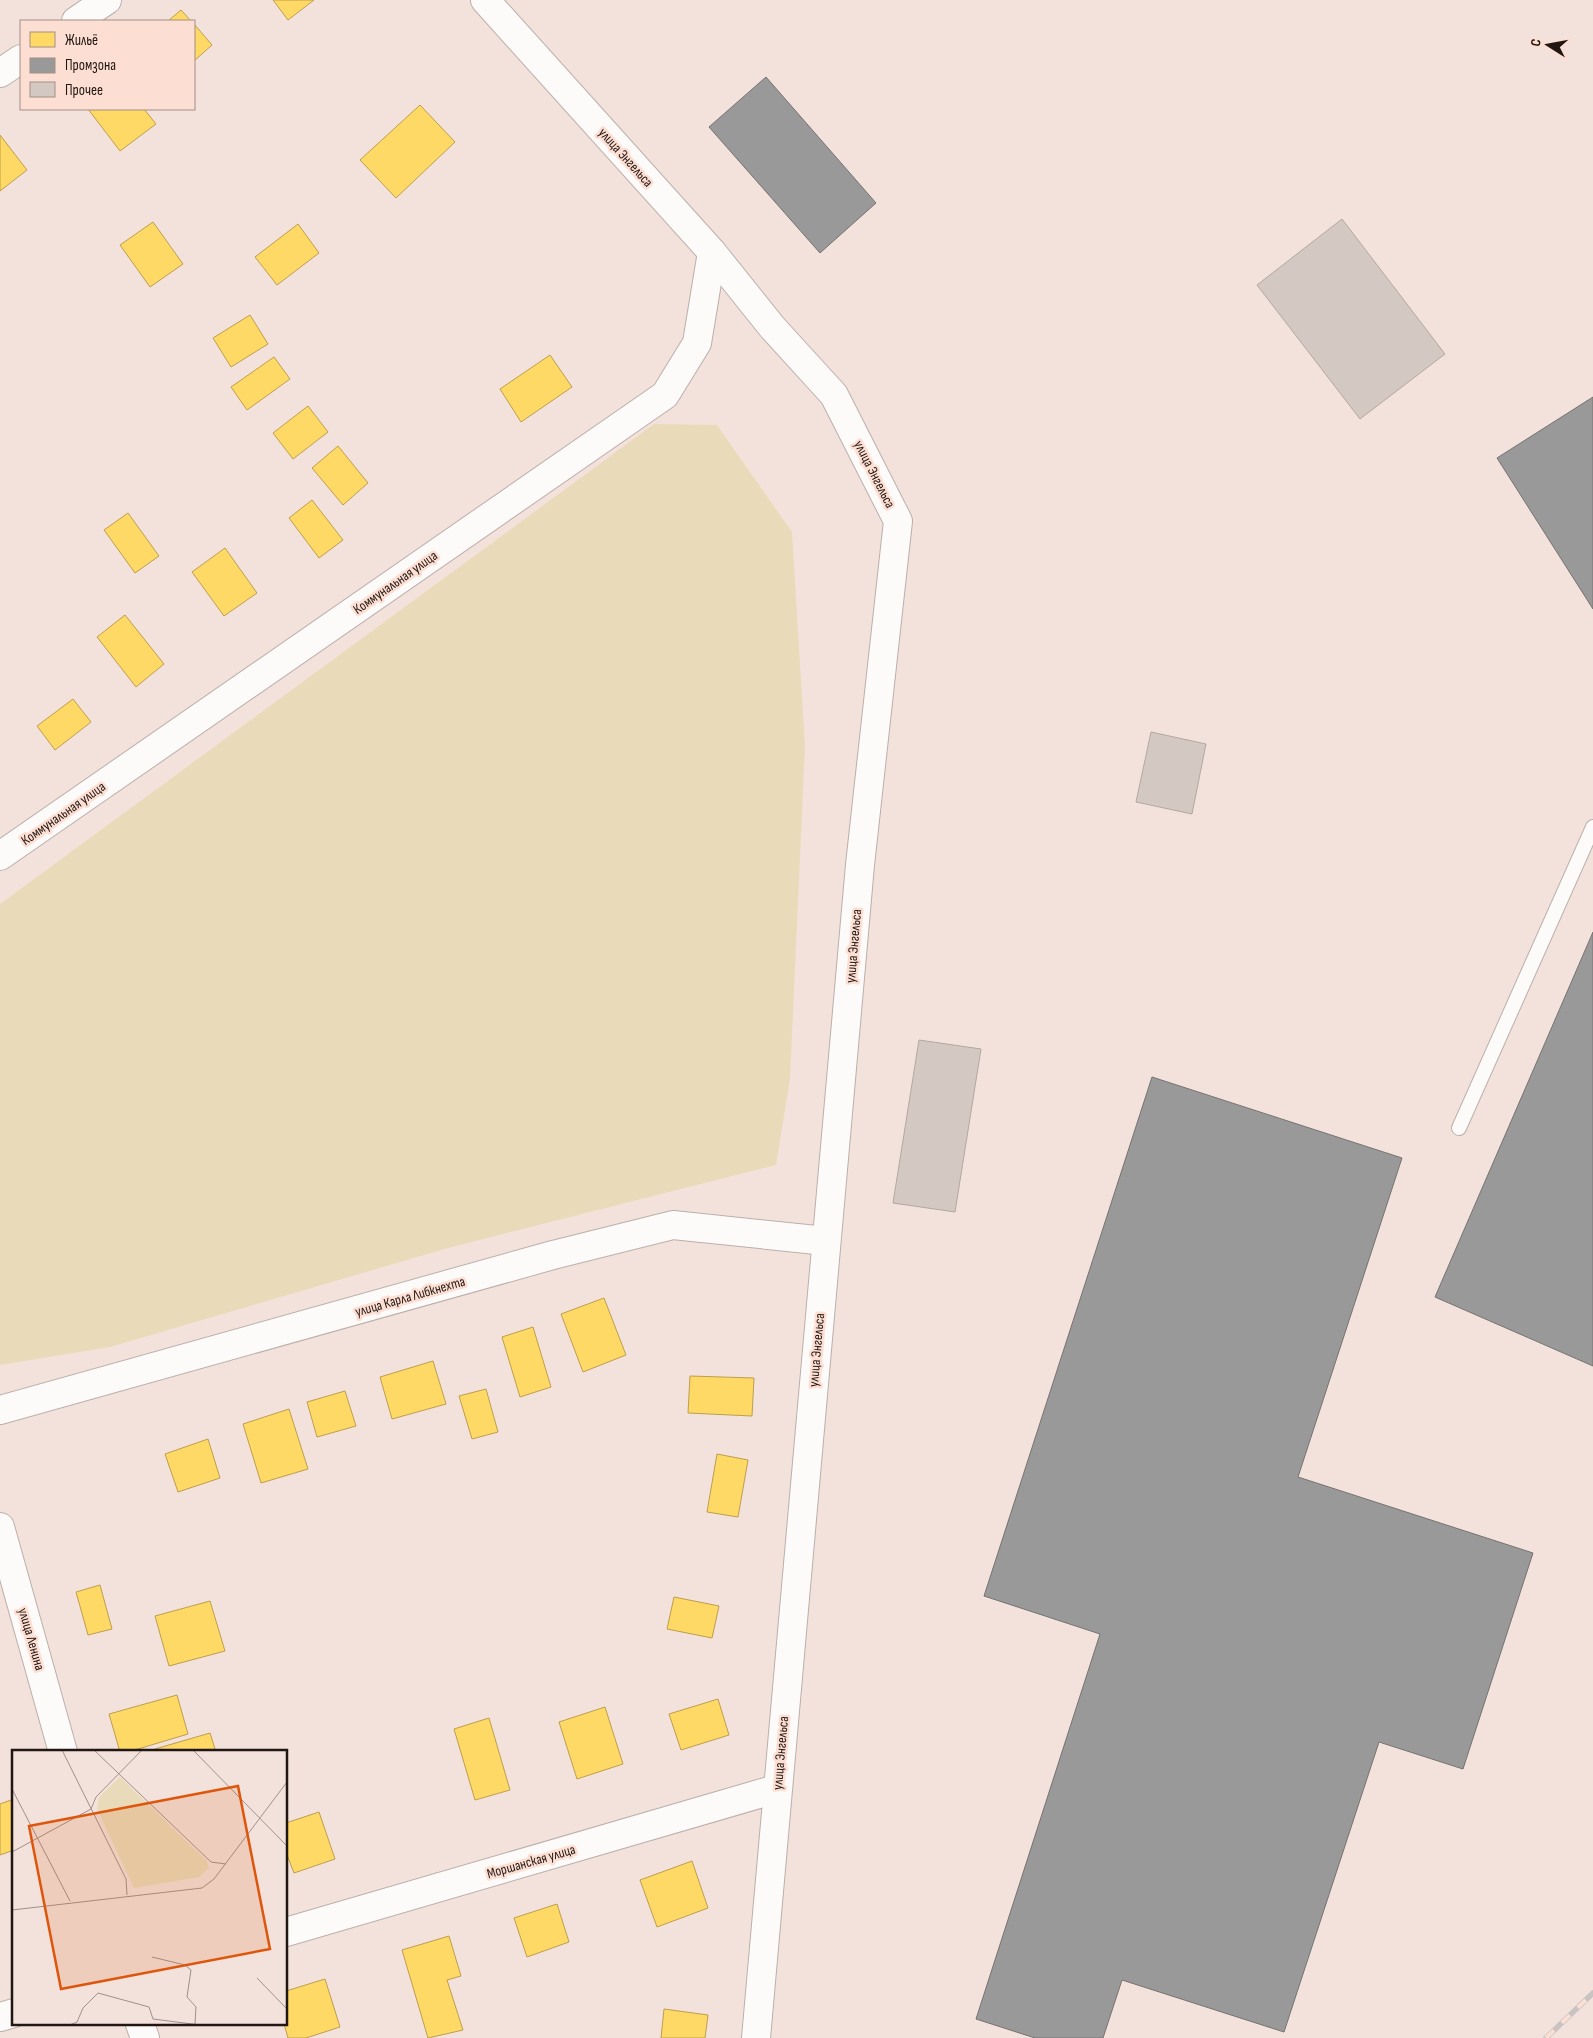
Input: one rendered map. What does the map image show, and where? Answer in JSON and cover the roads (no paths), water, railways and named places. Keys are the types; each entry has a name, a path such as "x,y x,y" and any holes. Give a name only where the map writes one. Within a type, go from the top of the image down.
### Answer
{"street":[{"path":"77,20 106,0"},
{"name":"улица Энгельса","path":"486,0 712,252 772,327 834,396 898,521 860,866 776,1790 756,2038"},
{"path":"0,73 20,60"},
{"name":"Коммунальная улица","path":"0,856 665,396 697,343 712,252"},
{"name":"улица Карла Либкнехта","path":"0,1410 553,1255 673,1224 826,1240"},
{"name":"улица Ленина","path":"0,1527 62,1750"},
{"name":"Моршанская улица","path":"288,1931 776,1790"}],"lane":[{"path":"1459,1128 1593,828"}],"railway":[{"path":"1546,2038 1593,1993"}]}
